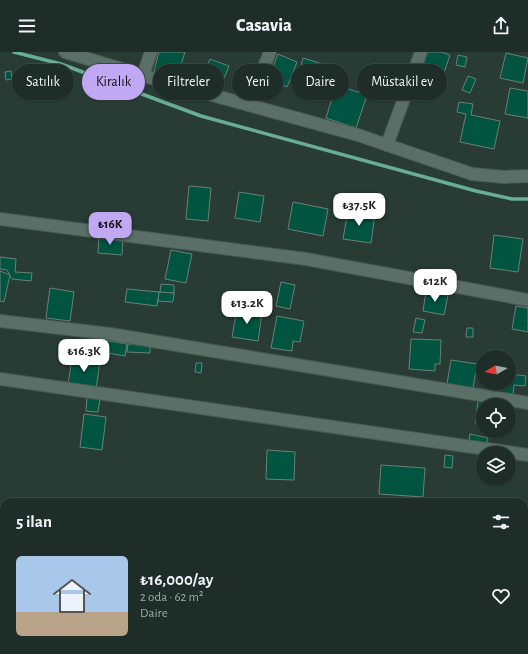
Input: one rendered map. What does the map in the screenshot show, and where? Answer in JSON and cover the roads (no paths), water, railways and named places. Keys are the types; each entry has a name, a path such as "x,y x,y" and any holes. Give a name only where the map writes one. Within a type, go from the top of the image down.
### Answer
{"street":[{"path":"65,52 106,64"},
{"path":"145,69 151,52"},
{"path":"248,105 270,52"},
{"path":"387,145 421,52"},
{"path":"145,76 358,135 472,174 504,177 528,176"},
{"path":"0,219 306,259 528,300"},
{"path":"0,321 110,334 528,403"},
{"path":"0,379 528,455"}],"waterway":[{"path":"14,52 61,64 201,116 476,191 512,199 528,199"}]}
